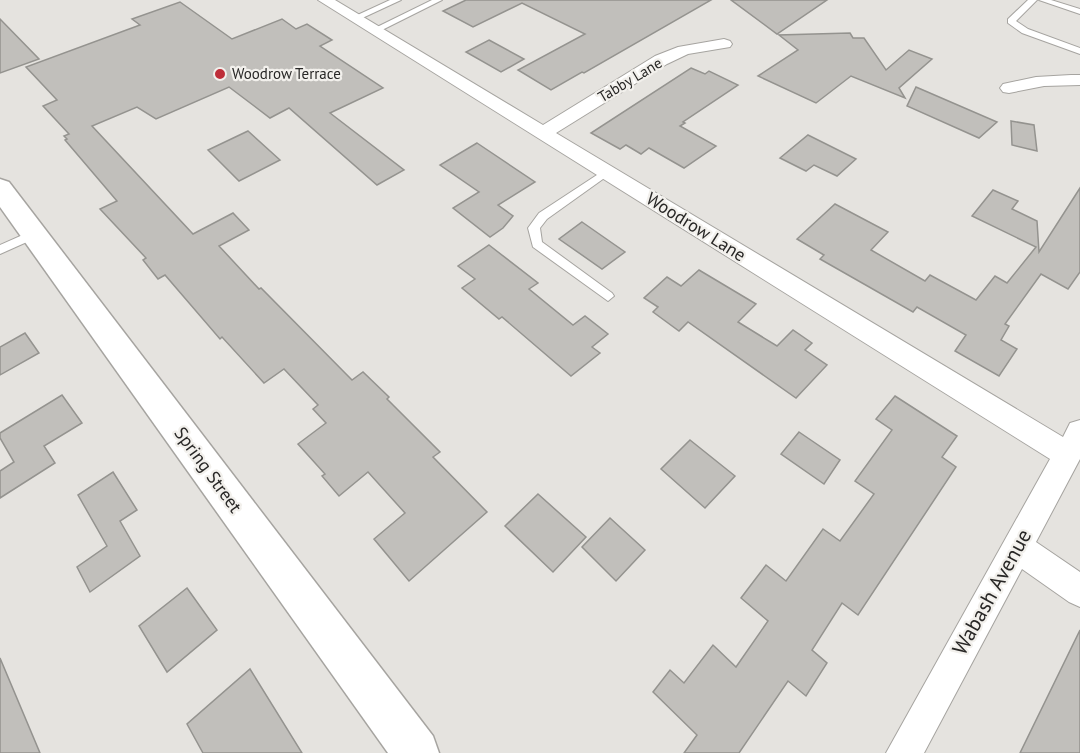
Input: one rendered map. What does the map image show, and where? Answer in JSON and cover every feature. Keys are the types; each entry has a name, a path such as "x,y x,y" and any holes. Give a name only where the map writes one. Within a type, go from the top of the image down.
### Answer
{"street":[{"name":"Woodrow Lane","path":"325,0 606,172 1074,443"},
{"name":"Tabby Lane","path":"542,133 661,60 684,50 724,44"},
{"path":"1009,88 1035,81 1080,80"},
{"name":"Spring Street","path":"0,188 416,753"},
{"name":"Wabash Avenue","path":"904,753 1074,443"},
{"path":"1017,547 1080,591"}],"lane":[{"path":"355,18 397,0"},
{"path":"375,30 438,0"},
{"path":"1033,0 1011,21 1025,31 1080,51"},
{"path":"1043,0 1080,12"},
{"path":"606,172 543,216 534,228 537,244 608,296"},
{"path":"0,250 34,234"}],"building":[{"path":"466,0 711,0 551,90 518,70 585,34 522,3 473,27 443,11"},
{"path":"731,0 827,0 777,34"},
{"path":"180,2 232,39 282,19 296,29 307,24 332,40 320,46 383,88 330,113 404,170 377,185 289,108 270,118 229,87 156,119 137,107 92,126 193,234 233,213 249,230 219,246 259,289 261,288 352,380 363,372 389,397 387,399 440,452 433,457 487,512 409,581 374,539 405,513 368,472 339,496 322,476 325,474 298,444 326,423 313,409 318,405 284,369 264,383 222,337 220,339 165,275 158,279 143,260 146,258 100,209 117,201 65,140 67,139 64,136 69,134 43,106 57,100 26,67 140,25 132,19"},
{"path":"0,19 39,59 0,73"},
{"path":"850,33 853,38 864,38 886,70 909,50 932,59 899,88 905,98 851,76 816,103 758,76 798,50 779,35"},
{"path":"489,40 524,59 501,72 466,52"},
{"path":"691,68 705,74 709,71 738,85 680,126 716,146 684,168 649,148 641,154 626,145 620,149 591,133"},
{"path":"916,87 997,122 979,138 907,106"},
{"path":"1011,121 1034,125 1037,151 1012,145"},
{"path":"248,131 280,160 239,181 208,150"},
{"path":"808,135 856,159 837,176 814,165 806,171 780,158"},
{"path":"477,143 535,182 498,205 513,216 503,228 490,237 453,208 479,192 440,165"},
{"path":"1080,188 1080,272 1068,289 1041,274 1005,324 1009,326 1001,340 1017,349 999,376 955,351 966,335 917,307 913,312 820,259 824,255 797,239 835,204 888,232 871,250 925,281 930,275 976,300 995,276 1007,283 1036,247 972,216 993,190 1018,201 1012,209 1037,221 1039,252"},
{"path":"582,222 625,252 602,269 559,239"},
{"path":"489,245 538,283 529,289 573,325 585,316 608,334 592,347 600,353 571,376 502,317 499,319 462,288 475,279 458,266"},
{"path":"699,270 756,304 738,322 777,346 793,330 812,343 805,350 827,365 796,398 688,322 679,331 653,312 658,307 644,298 667,277 681,286"},
{"path":"25,333 39,353 0,375 0,347"},
{"path":"62,395 82,423 44,446 55,463 0,498 0,471 14,462 0,438 0,433"},
{"path":"895,396 957,436 942,457 956,467 858,615 842,603 812,650 827,663 806,696 788,681 739,753 684,753 697,735 653,692 670,670 684,683 713,645 736,667 768,621 741,598 766,565 786,581 823,529 840,541 874,494 855,481 892,430 876,419"},
{"path":"799,432 840,460 824,484 781,454"},
{"path":"690,440 735,476 705,508 661,469"},
{"path":"113,472 137,510 120,521 140,556 90,592 77,567 107,546 78,495"},
{"path":"538,494 586,537 553,572 505,526"},
{"path":"610,518 645,550 616,581 582,547"},
{"path":"187,588 217,630 167,672 139,626"},
{"path":"1080,630 1080,753 1020,753"},
{"path":"0,658 40,753 0,753"},
{"path":"250,669 302,753 203,753 187,724"}],"place":[{"name":"Woodrow Terrace","path":"220,74"}]}
